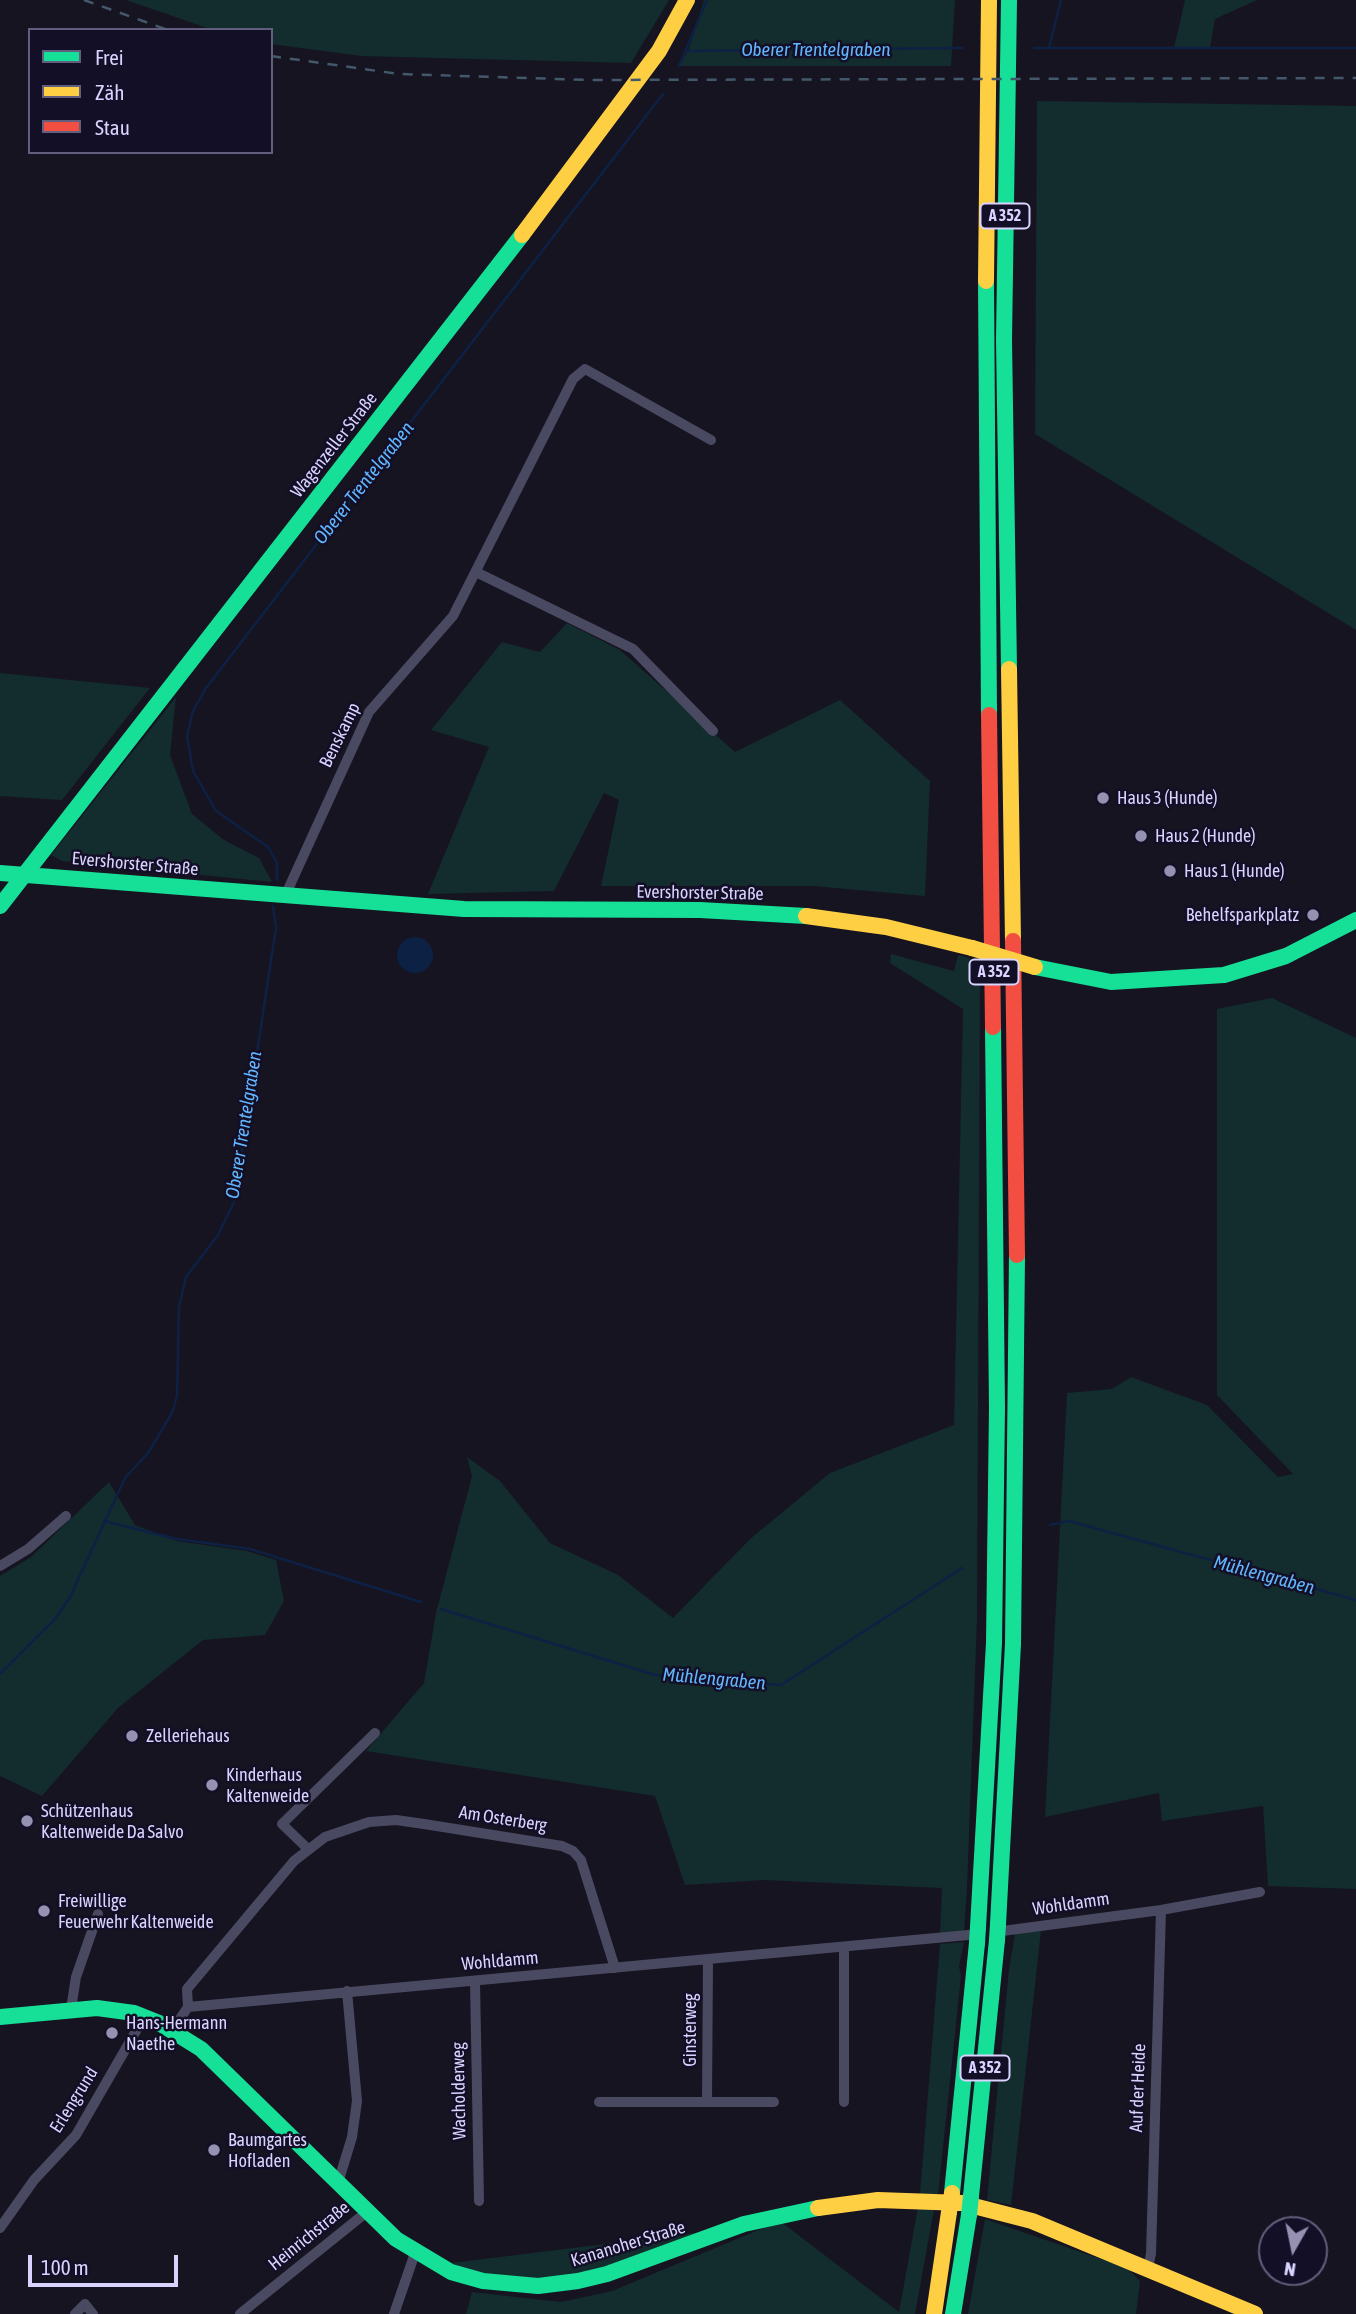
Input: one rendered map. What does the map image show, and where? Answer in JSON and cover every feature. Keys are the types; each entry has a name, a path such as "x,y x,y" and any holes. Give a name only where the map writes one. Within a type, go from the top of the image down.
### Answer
{"main road":[{"name":"Wagenzeller Straße","path":"0,906 582,159 653,59 687,0"},
{"name":"A 352","path":"934,2314 952,2193 978,1935 994,1643 998,1381 985,377 989,0"},
{"name":"A 352","path":"953,2314 969,2215 998,1932 1013,1644 1017,1368 1004,353 1009,0"},
{"path":"1006,93 1021,0"},
{"name":"Evershorster Straße","path":"0,873 464,909 700,910 796,915 886,927 1035,967 1111,982 1157,983 1204,978 1286,956 1356,920"},
{"name":"Kananoher Straße","path":"0,2017 71,2009 109,2009 144,2017 172,2031 201,2049 338,2183 415,2253 451,2272 483,2281 538,2286 607,2274 744,2224 788,2212 853,2202 930,2200 962,2203 1032,2221 1148,2267 1255,2314"}],"street":[{"name":"Benskamp","path":"285,895 369,712 453,616 573,379 585,369 711,440"},
{"path":"476,572 633,649 713,731"},
{"path":"0,1566 28,1549 66,1516"},
{"path":"307,1848 282,1824 375,1733"},
{"name":"Am Osterberg","path":"188,2007 187,1989 307,1848 345,1828 369,1822 396,1820 562,1846 581,1860 615,1968"},
{"name":"Wohldamm","path":"188,2007 951,1938 1161,1910 1260,1892"},
{"name":"Auf der Heide","path":"1148,2267 1152,2254 1161,1910"},
{"path":"71,2009 76,1978 98,1914"},
{"path":"844,1947 844,2102"},
{"name":"Ginsterweg","path":"707,2100 708,1960"},
{"name":"Wacholderweg","path":"475,1981 479,2201"},
{"path":"338,2183 352,2137 357,2101 347,1991"},
{"path":"172,2031 188,2007"},
{"name":"Erlengrund","path":"0,2228 34,2180 76,2135 144,2017"},
{"path":"599,2102 774,2102"},
{"name":"Heinrichstraße","path":"240,2314 368,2211"},
{"path":"394,2314 415,2253"},
{"path":"75,2314 85,2304 93,2314"}],"green space":[{"path":"126,0 669,0 631,63 361,56 273,44 273,28 207,28"},
{"path":"704,0 955,0 951,66 679,66 688,51"},
{"path":"1185,0 1257,0 1215,19 1210,48 1174,48"},
{"path":"1037,101 1356,106 1356,630 1035,434"},
{"path":"567,623 620,650 735,752 840,700 930,781 925,896 813,886 601,886 619,800 604,793 554,891 428,894 489,747 431,730 502,642 540,652"},
{"path":"0,673 150,688 62,800 0,796"},
{"path":"176,697 170,755 192,814 224,840 259,858 272,882 62,861 51,855"},
{"path":"891,954 954,971 958,955 970,958 970,976 980,978 977,1619 967,1888 964,1932 940,1935 942,1888 764,1880 685,1885 655,1796 366,1751 424,1683 436,1613 472,1476 467,1457 500,1481 550,1543 618,1575 673,1618 750,1539 830,1473 954,1425 963,1009 890,963"},
{"path":"1272,998 1356,1038 1356,1889 1268,1886 1263,1806 1162,1821 1159,1793 1045,1817 1067,1393 1112,1389 1131,1377 1207,1405 1278,1477 1293,1474 1217,1395 1217,1009"},
{"path":"109,1482 135,1525 177,1541 247,1551 276,1560 284,1601 265,1635 203,1640 118,1708 42,1796 0,1776 0,1576 31,1557"},
{"path":"1041,1930 1011,2205 987,2200 1009,1969 1015,1934"},
{"path":"964,1942 959,1966 961,1976 938,2195 920,2194 940,1944"},
{"path":"918,2207 934,2209 915,2314 466,2314 472,2292 561,2302 612,2291 780,2221 899,2312"},
{"path":"985,2219 1127,2268 1140,2281 1136,2314 968,2314"},
{"path":"703,2232 609,2268 565,2277 502,2279 443,2264"}],"water":[{"path":"415,937 428,942 433,955 428,968 415,973 402,968 397,955 402,942"}],"waterway":[{"path":"679,66 707,0"},
{"name":"Oberer Trentelgraben","path":"1034,48 1049,48 1061,0"},
{"name":"Oberer Trentelgraben","path":"688,51 962,48"},
{"path":"1049,48 1356,48"},
{"name":"Oberer Trentelgraben","path":"277,880 277,863 268,847 216,811 193,771 187,736 193,711 206,688 663,94"},
{"name":"Oberer Trentelgraben","path":"0,1674 55,1619 69,1599 125,1478 148,1453 172,1413 177,1396 179,1307 186,1277 218,1235 234,1202 276,928 273,906"},
{"name":"Mühlengraben","path":"104,1521 177,1539 250,1549 421,1602"},
{"name":"Mühlengraben","path":"1050,1525 1069,1521 1356,1600"},
{"name":"Mühlengraben","path":"441,1609 655,1675 781,1685 962,1568"}],"railway":[{"path":"84,0 162,28"},
{"path":"273,56 399,74 590,80 1356,78"}],"traffic: fast":[{"path":"1009,0 1004,340 1009,669"},
{"path":"0,906 522,235"},
{"path":"986,281 989,715"},
{"path":"0,873 464,909 700,910 806,916"},
{"path":"1035,967 1111,982 1224,975 1286,956 1356,920"},
{"path":"978,1927 994,1643 997,1408 993,1027"},
{"path":"998,1924 1013,1644 1017,1255"},
{"path":"997,1940 998,1924"},
{"path":"977,1943 978,1927"},
{"path":"971,2196 997,1940"},
{"path":"952,2193 977,1943"},
{"path":"0,2017 97,2008 134,2013 159,2023 201,2049 396,2239 451,2272 483,2281 538,2286 578,2281 607,2274 744,2224 818,2208"},
{"path":"969,2215 971,2196"},
{"path":"953,2314 969,2215"}],"traffic: slow":[{"path":"522,235 659,51 687,0"},
{"path":"986,281 989,0"},
{"path":"1009,669 1013,941"},
{"path":"806,916 886,927 972,948"},
{"path":"972,948 1035,967"},
{"path":"949,2212 952,2193"},
{"path":"818,2208 878,2200 962,2203 1032,2221 1255,2314"},
{"path":"934,2314 949,2212"}],"traffic: jam":[{"path":"989,715 993,1027"},
{"path":"1013,941 1017,1255"}],"place":[{"name":"Haus 3 (Hunde)","path":"1103,798"},
{"name":"Haus 2 (Hunde)","path":"1141,836"},
{"name":"Haus 1 (Hunde)","path":"1170,871"},
{"name":"Behelfsparkplatz","path":"1313,915"},
{"name":"Zelleriehaus","path":"132,1736"},
{"name":"Kinderhaus Kaltenweide","path":"212,1785"},
{"name":"Schützenhaus Kaltenweide Da Salvo","path":"27,1821"},
{"name":"Freiwillige Feuerwehr Kaltenweide","path":"44,1911"},
{"name":"Hans-Hermann Naethe","path":"112,2033"},
{"name":"Baumgartes Hofladen","path":"214,2150"}]}
